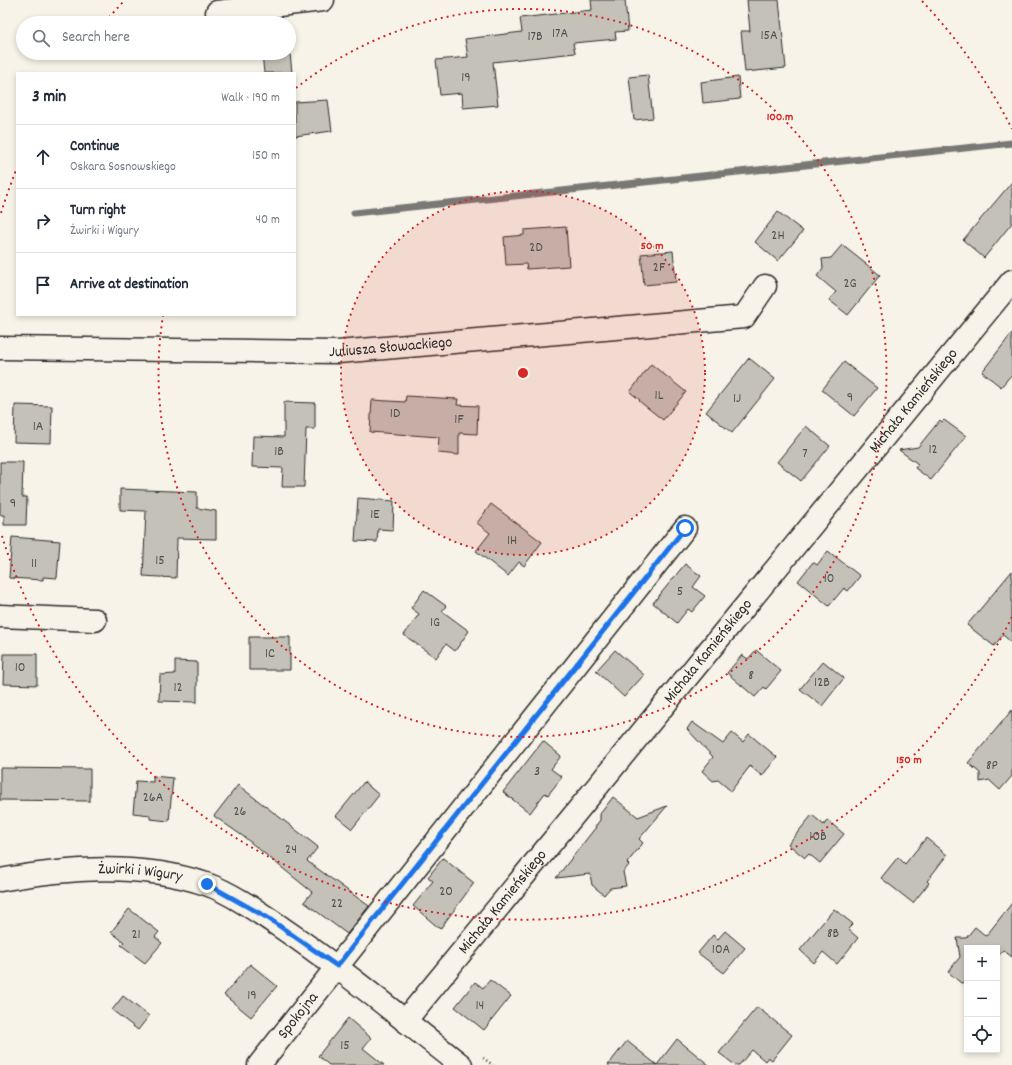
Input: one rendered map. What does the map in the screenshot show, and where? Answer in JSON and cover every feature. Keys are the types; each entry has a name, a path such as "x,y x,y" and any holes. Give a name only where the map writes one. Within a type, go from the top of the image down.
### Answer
{"street":[{"path":"217,12 323,0"},
{"name":"Michała Kamieńskiego","path":"404,1021 1012,281"},
{"name":"Juliusza Słowackiego","path":"0,348 338,352 744,317 765,286"},
{"name":"Spokojna","path":"259,1065 685,528"},
{"path":"0,616 95,620"},
{"name":"Żwirki i Wigury","path":"0,880 97,869 165,874 207,884 247,906 337,966 461,1065"}],"building":[{"path":"591,0 625,0 628,31 615,32 616,39 573,43 575,53 493,62 498,105 463,108 462,93 440,95 436,60 468,57 465,39 522,32 520,18 592,10"},
{"path":"747,0 779,0 786,68 745,72 741,31 750,31"},
{"path":"263,60 291,60 292,72 264,72"},
{"path":"648,75 653,118 634,120 629,77"},
{"path":"738,77 740,99 703,103 701,82"},
{"path":"328,100 332,131 296,136 296,102"},
{"path":"1012,182 1012,223 984,258 963,240"},
{"path":"778,212 803,231 778,261 755,242"},
{"path":"566,227 569,266 527,269 526,264 506,265 504,237 524,235 524,230"},
{"path":"842,245 880,275 848,315 829,300 836,292 817,276 823,268 822,259 831,258"},
{"path":"673,251 676,282 644,285 641,254"},
{"path":"1012,333 1012,374 1001,387 982,372"},
{"path":"749,358 775,379 732,433 706,412"},
{"path":"844,362 877,388 854,416 822,390"},
{"path":"651,364 686,392 663,420 630,392"},
{"path":"406,396 458,399 457,405 478,406 477,434 459,433 459,455 438,453 439,437 370,432 372,400 405,402"},
{"path":"284,402 315,403 315,429 306,429 304,487 282,487 283,468 252,467 253,436 284,437"},
{"path":"15,405 52,406 51,443 14,442"},
{"path":"940,420 942,422 944,420 966,436 931,480 915,468 918,464 899,450 918,447"},
{"path":"806,426 830,446 801,481 777,462"},
{"path":"0,462 23,462 22,497 27,497 26,525 4,525 4,515 0,515"},
{"path":"120,489 197,492 197,508 216,511 216,539 177,538 176,578 143,576 146,511 120,510"},
{"path":"358,498 394,501 393,530 378,529 377,542 355,541"},
{"path":"491,504 542,542 524,566 519,562 508,576 476,551 490,533 477,523"},
{"path":"12,537 60,541 57,578 43,577 43,580 9,578"},
{"path":"828,551 860,576 848,591 844,588 829,606 798,581 813,562 817,565"},
{"path":"685,564 701,576 693,587 705,596 692,612 688,609 677,623 653,603"},
{"path":"1012,571 1012,643 1003,635 994,646 967,625"},
{"path":"424,590 446,606 442,611 469,631 455,651 446,644 436,658 404,635 419,614 411,608"},
{"path":"249,637 290,637 290,670 249,670"},
{"path":"615,650 644,675 624,697 596,671"},
{"path":"756,650 781,671 766,689 764,687 755,697 727,673 742,655 748,659"},
{"path":"4,654 37,654 37,685 3,684"},
{"path":"175,661 197,662 197,702 159,701 160,675 175,674"},
{"path":"823,661 844,678 822,706 800,689"},
{"path":"1012,710 1012,776 1000,790 989,780 980,782 980,773 968,763"},
{"path":"692,722 723,744 732,733 743,742 749,734 777,757 762,776 750,766 731,791 718,780 713,781 702,771 713,757 687,729"},
{"path":"543,741 561,756 551,769 562,777 548,795 545,793 530,813 503,792"},
{"path":"0,768 90,769 90,801 0,800"},
{"path":"153,776 173,778 169,821 150,819 150,815 133,813 136,781 153,782"},
{"path":"364,782 379,795 352,829 336,816"},
{"path":"238,785 318,847 307,861 369,906 347,934 304,902 312,892 244,837 214,816"},
{"path":"613,797 638,817 667,806 639,839 643,843 627,863 629,865 623,872 626,886 610,888 604,895 592,885 590,874 556,878 596,827 600,820 600,814"},
{"path":"812,815 824,825 827,820 844,834 820,863 809,854 805,858 788,844"},
{"path":"926,838 947,855 927,881 929,883 913,903 881,878 898,857 905,864"},
{"path":"443,858 474,883 440,929 413,906 433,881 428,877"},
{"path":"1012,903 1012,957 1003,950 1000,954 1000,945 964,945 964,982 961,983 948,972 960,957 957,938 966,938 975,927 986,936"},
{"path":"129,909 159,932 155,937 162,943 145,963 121,945 124,942 111,932"},
{"path":"834,909 853,924 848,929 858,938 837,964 823,952 814,963 800,950"},
{"path":"725,931 745,948 724,973 698,953 713,935 718,939"},
{"path":"250,964 277,986 251,1017 224,995"},
{"path":"490,980 511,996 484,1030 455,1007 475,982 483,988"},
{"path":"123,996 149,1016 138,1030 112,1010"},
{"path":"757,1007 792,1035 772,1060 768,1057 765,1061 752,1050 739,1065 735,1065 719,1053"},
{"path":"348,1018 371,1038 363,1048 384,1065 329,1065 318,1056"},
{"path":"677,1039 709,1065 657,1065"},
{"path":"627,1041 657,1065 608,1065"}],"waterway":[{"path":"354,213 1012,143"}],"route":[{"path":"207,884 268,918 337,966 685,528"}]}
